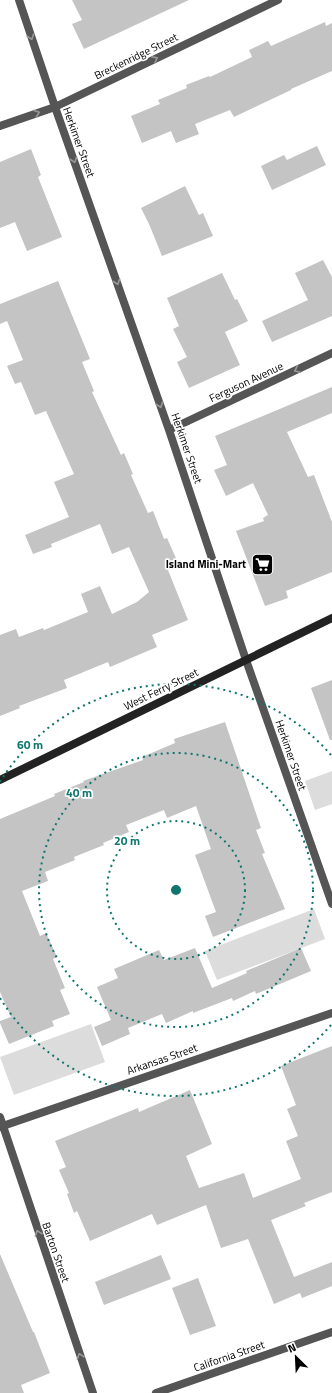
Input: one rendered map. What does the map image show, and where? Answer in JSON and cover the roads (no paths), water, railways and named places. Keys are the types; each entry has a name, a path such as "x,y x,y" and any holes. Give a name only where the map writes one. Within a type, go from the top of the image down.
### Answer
{"street":[{"name":"Herkimer Street","path":"19,0 55,107 169,430 246,660 332,904"},
{"name":"Breckenridge Street","path":"0,126 55,107 278,0"},
{"name":"Ferguson Avenue","path":"169,430 332,353"},
{"name":"West Ferry Street","path":"0,780 332,618"},
{"name":"Arkansas Street","path":"2,1127 332,1012"},
{"name":"Barton Street","path":"0,1117 2,1127 92,1393"},
{"name":"California Street","path":"156,1393 332,1332"}],"place":[{"name":"Island Mini-Mart","path":"262,564"}]}
